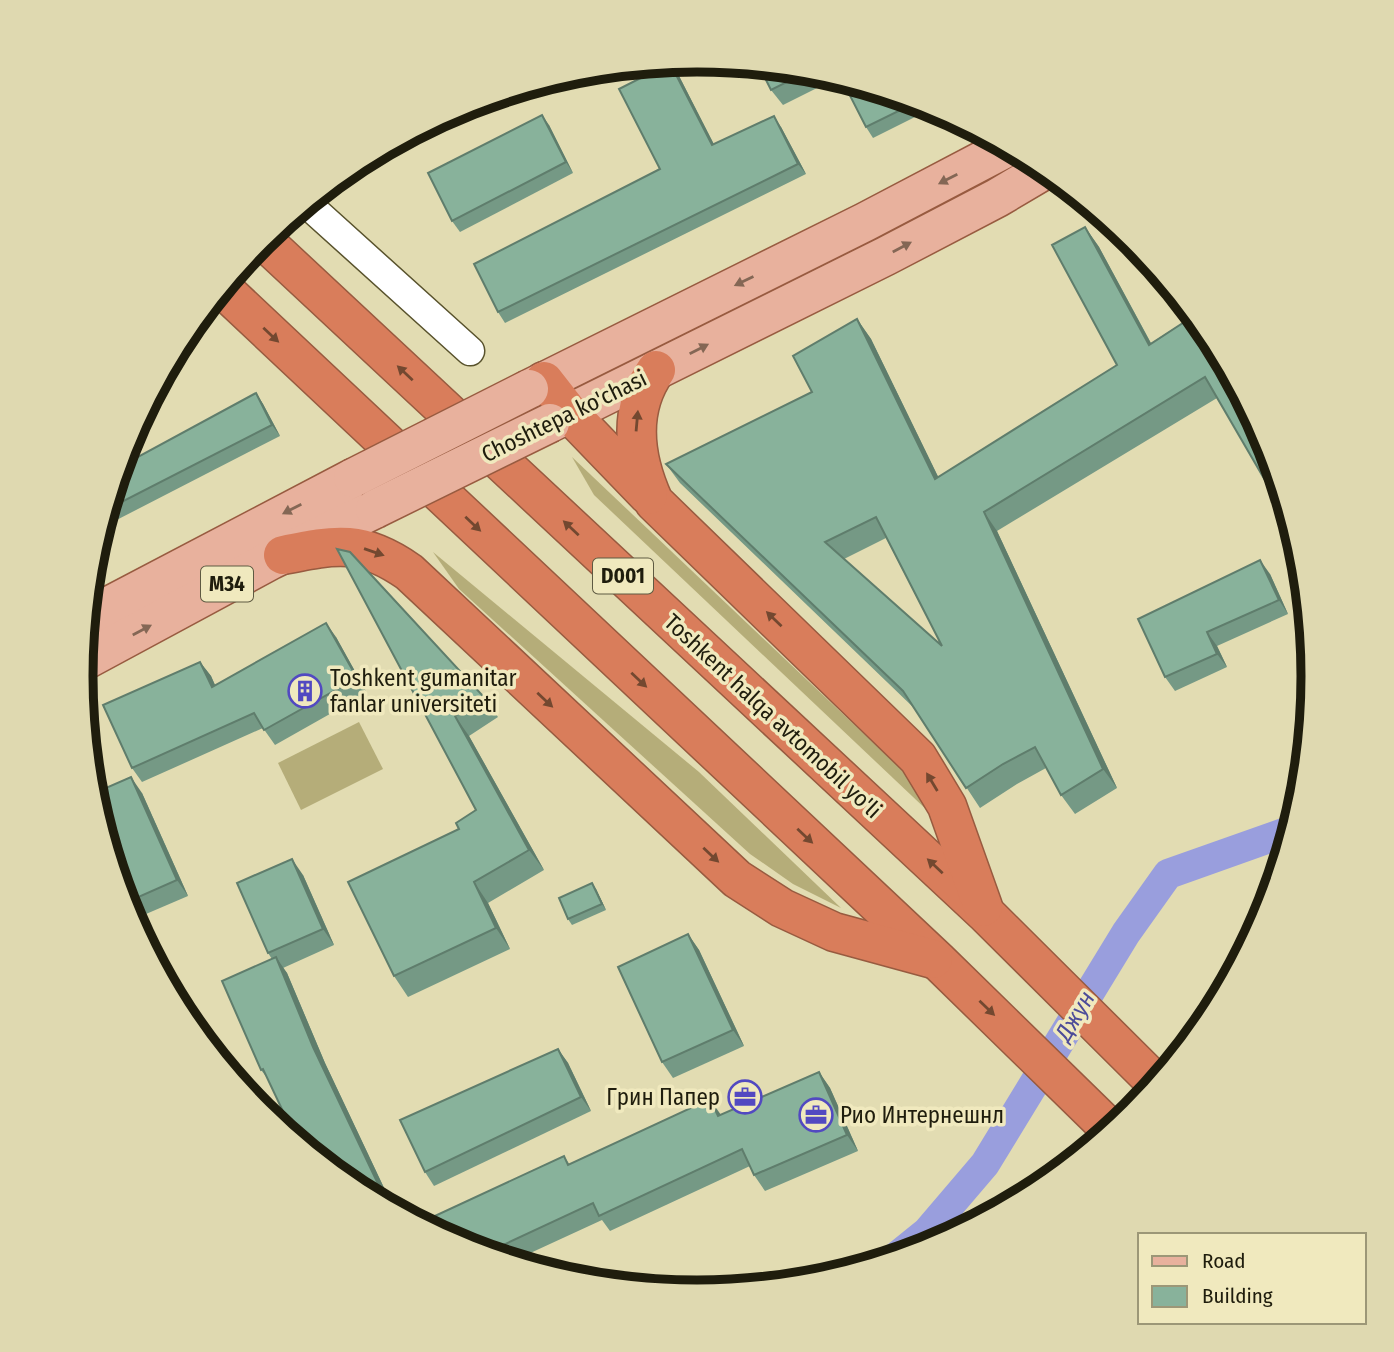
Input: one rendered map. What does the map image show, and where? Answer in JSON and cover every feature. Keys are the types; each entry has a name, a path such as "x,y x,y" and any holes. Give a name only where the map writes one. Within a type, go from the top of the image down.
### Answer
{"highway":[{"name":"Toshkent halqa avtomobil yo'li","path":"271,248 985,913 1149,1077"},
{"name":"D001","path":"229,295 938,961"},
{"path":"654,502 640,465 636,425 642,396 656,370"},
{"path":"537,385 560,418 654,502 918,758 947,806 985,913"},
{"path":"283,555 326,547 352,547 374,551 396,562 410,572 737,879 782,908 834,932 938,961 1103,1122"}],"main road":[{"name":"Choshtepa ko'chasi","path":"96,613 353,478 865,222 997,152"},
{"name":"Choshtepa ko'chasi","path":"94,656 283,555 886,256 1035,175"}],"street":[{"path":"314,210 470,351"}],"shaded area":[{"path":"572,457 903,771 931,814 594,495"},
{"path":"433,552 699,772 841,908 793,884 750,854 459,589"},
{"path":"359,722 383,769 301,810 278,763"}],"building":[{"path":"675,73 712,145 774,116 798,164 498,312 474,264 660,169 619,89 649,74"},
{"path":"764,76 792,79 771,90"},
{"path":"847,91 903,109 866,127"},
{"path":"542,115 566,162 452,221 428,173"},
{"path":"1085,227 1149,345 1185,321 1199,340 1239,409 1272,493 1205,377 984,512 1103,769 1061,795 1035,747 966,788 903,691 666,464 812,392 793,356 857,319 935,479 1117,365 1052,245","holes":["876,517 942,646 825,542"]},
{"path":"256,393 272,425 118,504 135,454 138,457"},
{"path":"337,549 350,552 483,696 455,716 529,850 474,882 496,928 394,976 348,882 459,829 456,823 476,810"},
{"path":"1260,560 1279,600 1207,632 1217,654 1165,677 1138,619"},
{"path":"326,623 357,678 264,730 254,713 132,768 103,705 200,662 212,687"},
{"path":"131,777 177,880 136,898 113,832 103,789"},
{"path":"292,859 323,929 268,953 237,883"},
{"path":"592,883 602,904 568,919 559,898"},
{"path":"688,934 733,1030 662,1062 618,967"},
{"path":"276,957 313,1047 381,1190 329,1155 286,1118 263,1069 261,1070 222,981"},
{"path":"558,1049 581,1097 425,1172 400,1120"},
{"path":"819,1072 847,1135 754,1175 742,1149 599,1216 593,1203 500,1247 430,1218 564,1156 568,1165 710,1099 718,1116"}],"waterway":[{"name":"Джун","path":"921,1236 985,1164 1126,933 1168,874 1280,834"}],"place":[{"name":"Toshkent gumanitar fanlar universiteti","path":"305,691"},
{"name":"Грин Папер","path":"745,1097"},
{"name":"Рио Интернешнл","path":"816,1115"}]}
